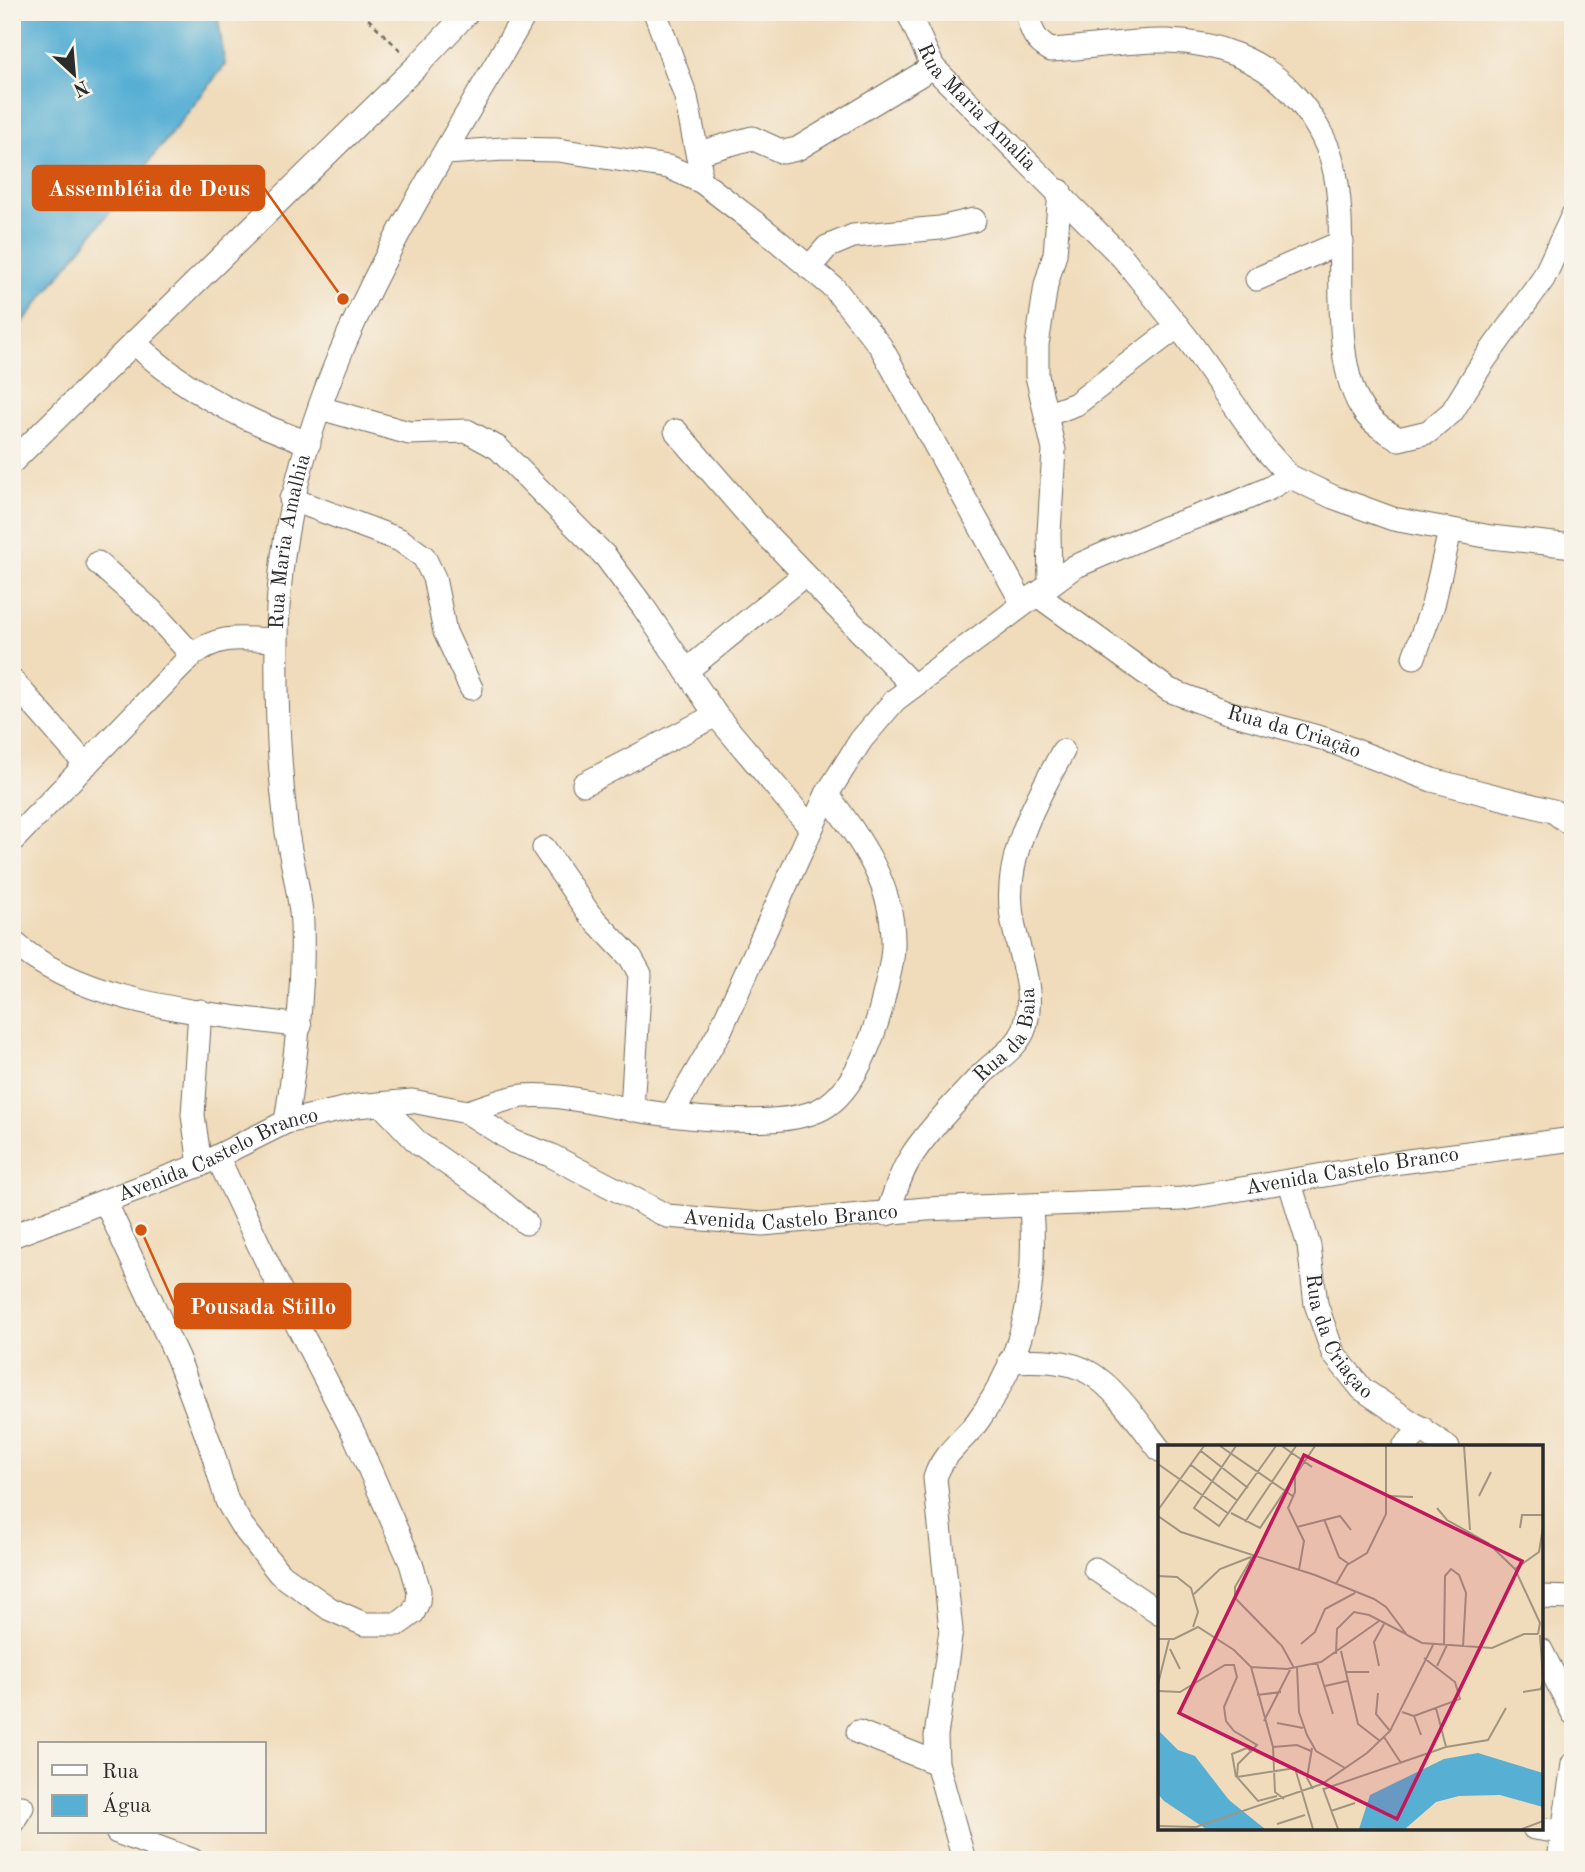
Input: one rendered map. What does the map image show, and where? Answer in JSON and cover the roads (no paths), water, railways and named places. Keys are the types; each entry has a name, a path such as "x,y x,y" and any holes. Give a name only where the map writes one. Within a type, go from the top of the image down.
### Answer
{"street":[{"path":"12,461 417,66 468,12"},
{"name":"Rua Maria Amalhia","path":"286,1122 300,1026 302,921 286,828 279,749 276,640 291,499 337,356 363,300 388,250 447,153 526,12"},
{"path":"654,12 686,97 702,182"},
{"name":"Rua Maria Amalia","path":"908,12 933,67 958,95 1060,191 1123,258 1178,326 1266,450 1289,476"},
{"path":"1028,12 1034,36 1039,44 1051,50 1168,41 1208,46 1234,54 1275,75 1302,104 1333,162 1342,242 1343,348 1352,389 1366,414 1399,439 1415,438 1438,427 1452,412 1483,362 1553,263 1573,215"},
{"path":"698,153 752,138 783,152 797,149 933,67"},
{"path":"447,153 503,149 558,150 669,167 702,182 834,288 881,347 1036,594"},
{"path":"1036,594 1049,533 1054,450 1037,376 1037,345 1046,285 1055,254 1060,191"},
{"path":"809,268 827,247 853,236 940,228 974,220"},
{"path":"1257,279 1342,242"},
{"path":"1046,415 1076,404 1178,326"},
{"path":"135,342 204,397 309,443"},
{"path":"320,408 409,433 467,431 498,447 606,557 716,715 810,827"},
{"path":"676,431 804,575 913,686"},
{"path":"672,1114 719,1033 827,794 877,719 913,686 1036,594 1099,555 1238,502 1289,476 1333,497 1393,519 1450,531 1573,546"},
{"path":"291,499 400,540 424,557 431,567 451,649 471,688"},
{"path":"1414,657 1433,605 1450,531"},
{"path":"98,563 151,610 192,655"},
{"path":"686,671 804,575"},
{"name":"Rua da Criação","path":"1036,594 1075,625 1169,690 1227,712 1325,738 1432,780 1553,811 1573,826"},
{"path":"12,841 192,655 207,644 223,639 276,640"},
{"path":"12,680 86,765"},
{"path":"584,784 716,715"},
{"name":"Rua da Baia","path":"887,1214 909,1159 984,1073 1015,1044 1024,1028 1028,987 1013,926 1010,891 1013,866 1036,800 1063,751"},
{"path":"467,1112 522,1096 562,1097 632,1110 748,1121 794,1117 823,1108 843,1091 868,1048 894,942 885,888 864,845 827,794"},
{"path":"544,848 590,915 631,958 640,974 632,1110"},
{"path":"12,942 49,969 123,996 300,1026"},
{"path":"105,1201 178,1359 211,1447 227,1501 242,1526 279,1573 330,1609 364,1624 398,1624 413,1613 418,1602 419,1591 411,1563 354,1434 209,1161 193,1115 200,1011"},
{"name":"Avenida Castelo Branco","path":"12,1236 209,1161 286,1122 357,1106 412,1101 467,1112 514,1142 550,1155 667,1216 763,1224 926,1209 1182,1199 1290,1183 1363,1168 1573,1139"},
{"path":"380,1104 419,1144 494,1195 526,1223"},
{"name":"Rua da Criaçao","path":"1290,1183 1309,1246 1316,1304 1333,1353 1362,1389 1445,1445"},
{"path":"964,1860 937,1763 936,1736 951,1630 935,1478 945,1458 977,1422 1010,1361 1029,1303 1035,1258 1031,1207"},
{"path":"1010,1361 1043,1360 1090,1372 1124,1405 1158,1448"},
{"path":"1406,1445 1422,1429"},
{"path":"1095,1569 1158,1612"},
{"path":"1543,1597 1573,1598"},
{"path":"1543,1654 1573,1713"},
{"path":"858,1732 937,1763"},
{"path":"1559,1860 1567,1833 1573,1763"},
{"path":"1543,1829 1567,1833"},
{"path":"122,1834 192,1860"}],"water":[{"path":"12,12 217,12 225,65 12,336"}],"place":[{"name":"Assembléia de Deus","path":"343,299"},
{"name":"Pousada Stillo","path":"141,1230"}]}
